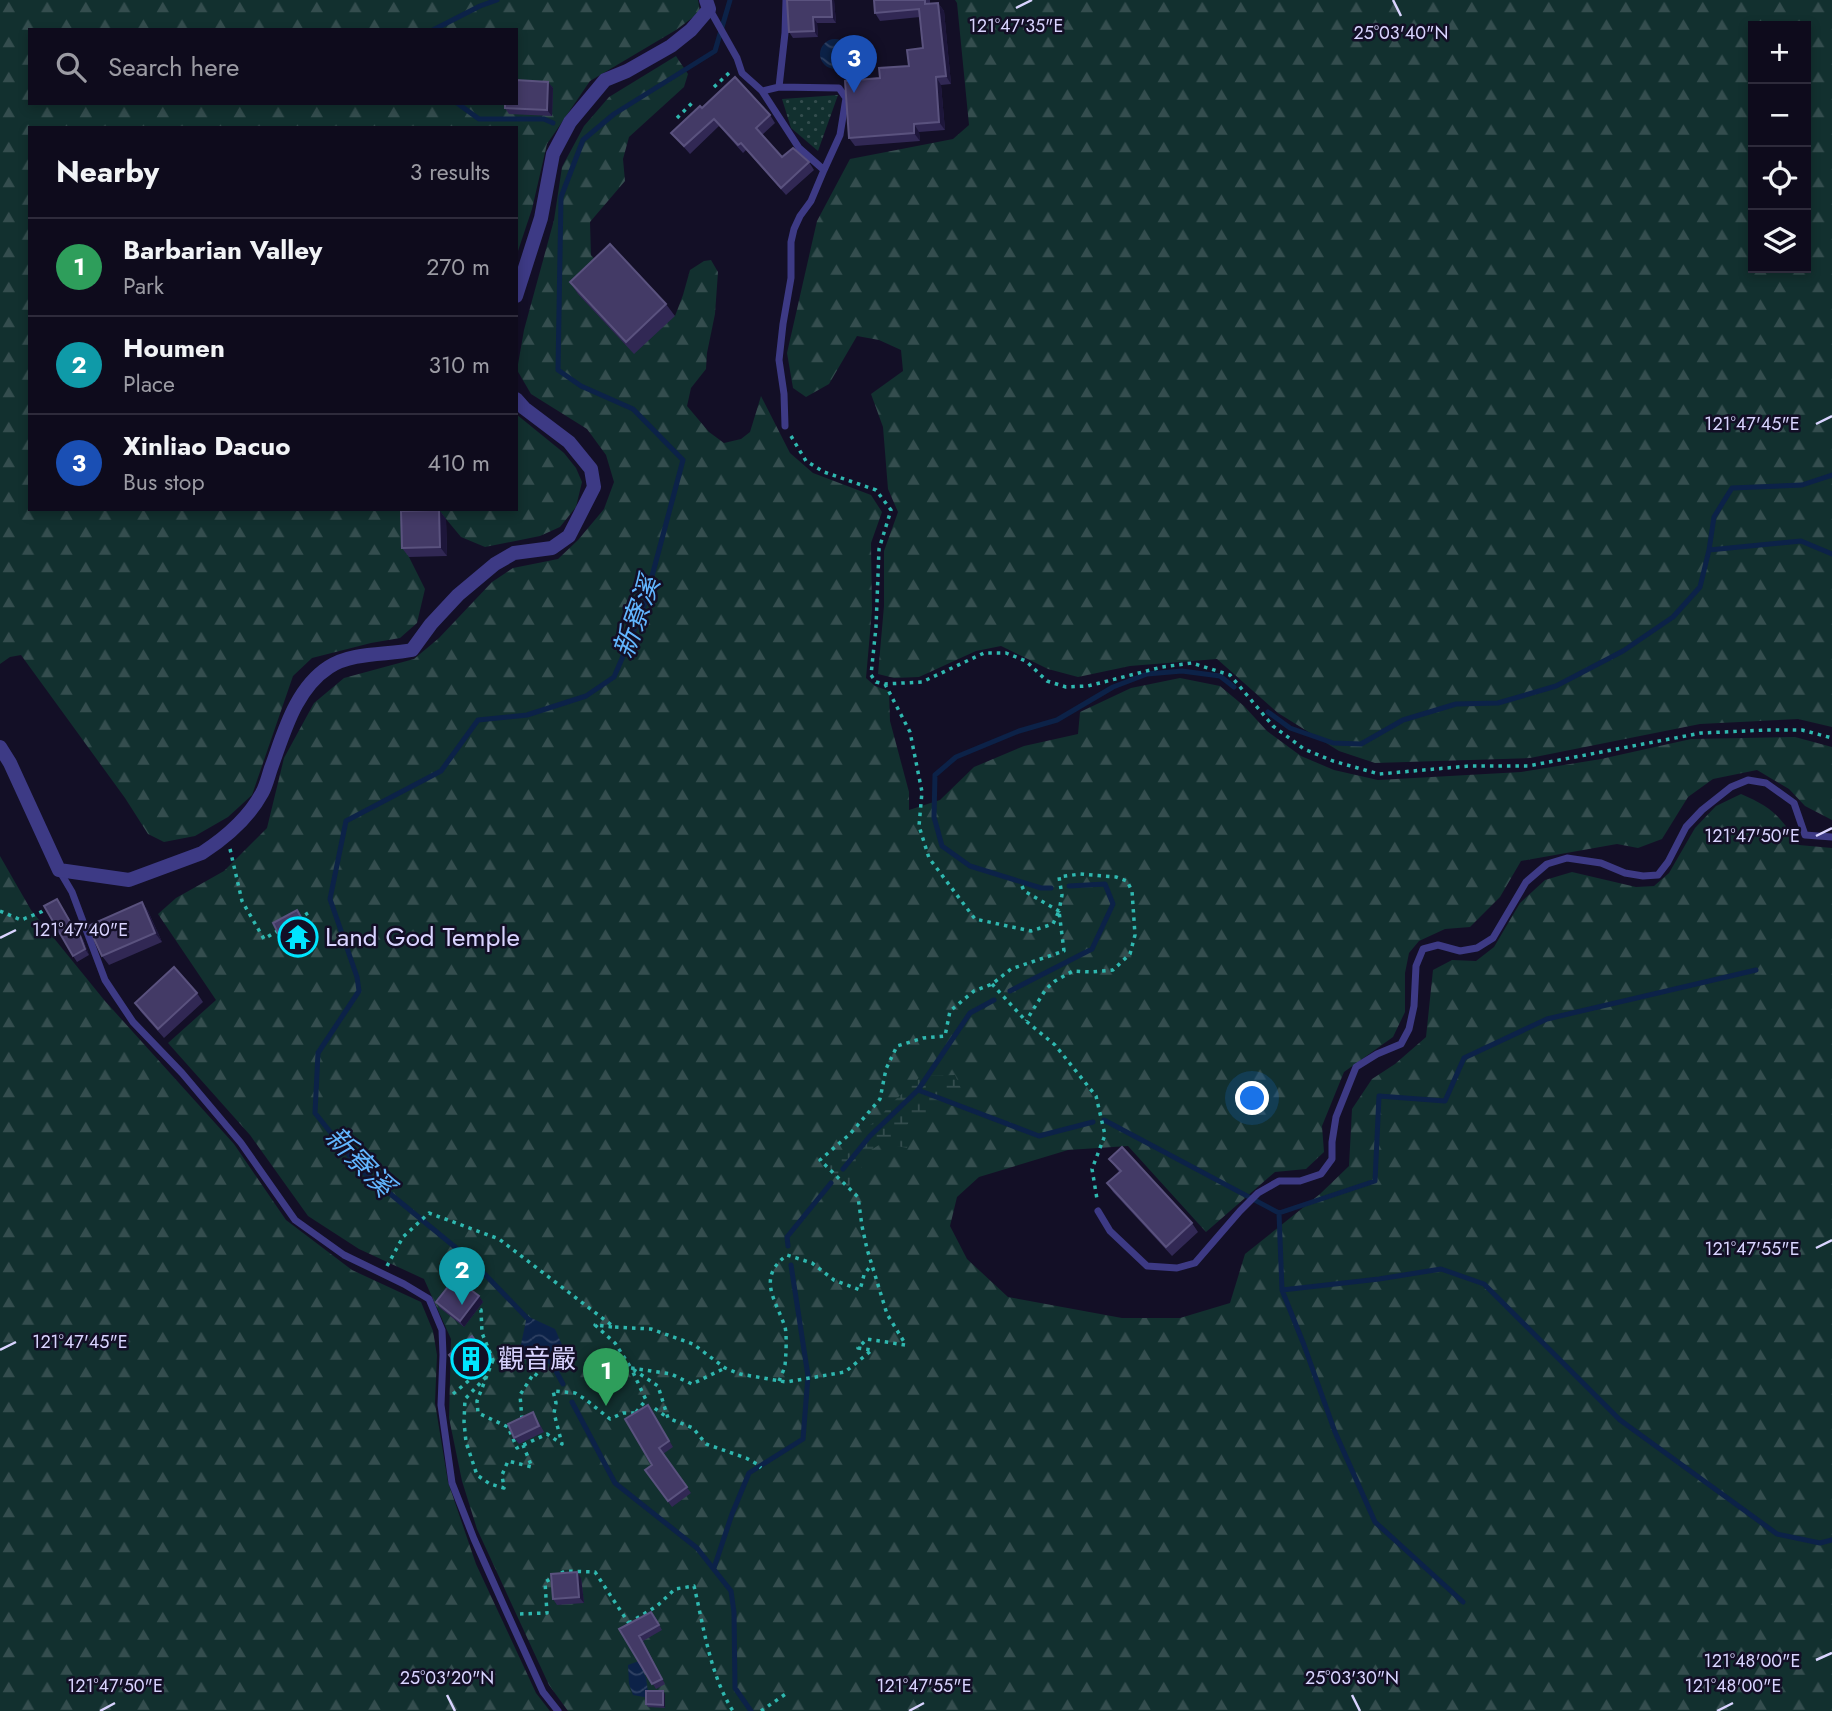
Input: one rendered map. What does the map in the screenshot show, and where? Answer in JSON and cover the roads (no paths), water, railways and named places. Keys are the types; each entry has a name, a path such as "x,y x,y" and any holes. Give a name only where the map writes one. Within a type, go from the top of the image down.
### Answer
{"street":[{"path":"518,290 541,218 553,154 569,122 605,80 671,46 691,30 708,4"},
{"path":"0,747 59,870 129,880 202,853 240,824 263,792 287,723 314,679 330,666 355,657 412,650 431,624 458,595 495,564 513,552 552,548 569,537 594,487 591,469 569,442 518,401"}],"lane":[{"path":"779,88 786,0"},
{"path":"708,4 737,58 742,74 762,90 799,148 824,170"},
{"path":"762,90 839,88 846,97 840,135 811,201 794,229 791,242 791,278 779,360 785,426"},
{"path":"1098,1211 1110,1231 1147,1266 1177,1268 1195,1264 1258,1192 1279,1181 1300,1181 1321,1174 1332,1159 1336,1117 1356,1067 1401,1044 1409,1028 1414,1006 1416,966 1423,949 1438,945 1460,951 1477,948 1493,938 1526,882 1547,864 1567,858 1601,863 1625,873 1658,875 1686,827 1702,810 1731,788 1748,780 1766,783 1794,803 1805,835 1832,838"},
{"path":"59,870 72,892 106,980 133,1022 182,1073 241,1143 295,1220 344,1255 429,1299 442,1330 441,1405 452,1483 474,1539 543,1692 558,1711"}],"water":[{"path":"835,39 846,43 850,54 846,65 835,69 824,65 820,54 824,43"},
{"path":"527,1316 555,1329 570,1363 534,1364 520,1349"},
{"path":"639,1661 646,1678 649,1698 633,1695 629,1684 628,1665"}],"waterway":[{"path":"437,28 497,0"},
{"name":"新寮溪","path":"529,1320 472,1261 360,1169 315,1113 318,1053 359,991 357,977 330,899 346,821 441,771 478,720 527,715 586,696 614,677 643,610 683,460 633,409 581,386 558,370 561,197 583,140 614,114 715,51 730,0"},
{"path":"460,105 479,119 544,119 553,123"},
{"path":"1268,712 1290,728 1333,743 1361,744 1403,720 1456,704 1498,703 1556,686 1623,651 1673,617 1700,587 1714,517 1732,488 1802,485 1832,475"},
{"path":"1709,550 1801,541 1832,554"},
{"path":"1051,888 1041,888 970,866 942,846 934,817 935,775 956,757 1019,731 1057,720 1113,687 1147,674 1182,671 1220,676 1234,687"},
{"path":"1010,991 1092,949 1113,904 1105,884 1069,886"},
{"path":"1279,1213 1375,1181 1379,1096 1445,1101 1464,1058 1547,1019 1756,970"},
{"path":"918,1090 970,1013 994,1000"},
{"path":"843,1169 870,1136 918,1090 1039,1136 1093,1122"},
{"path":"1104,1120 1279,1213 1282,1290 1335,1432 1375,1522 1463,1602"},
{"path":"788,1246 787,1237 831,1183"},
{"path":"714,1568 749,1473 803,1439 808,1376 791,1265"},
{"path":"1282,1290 1441,1269 1484,1284 1620,1420 1777,1534 1820,1543 1832,1540"},
{"name":"新寮溪","path":"550,1360 563,1384"},
{"name":"新寮溪","path":"572,1402 615,1483 697,1548 731,1591 734,1612 735,1688 751,1711"}],"place":[{"name":"Xinliao Dacuo","path":"854,93"},
{"name":"Land God Temple","path":"298,937"},
{"name":"Houmen","path":"462,1305"},
{"name":"觀音嚴","path":"471,1359"},
{"name":"Barbarian Valley","path":"606,1406"}]}
